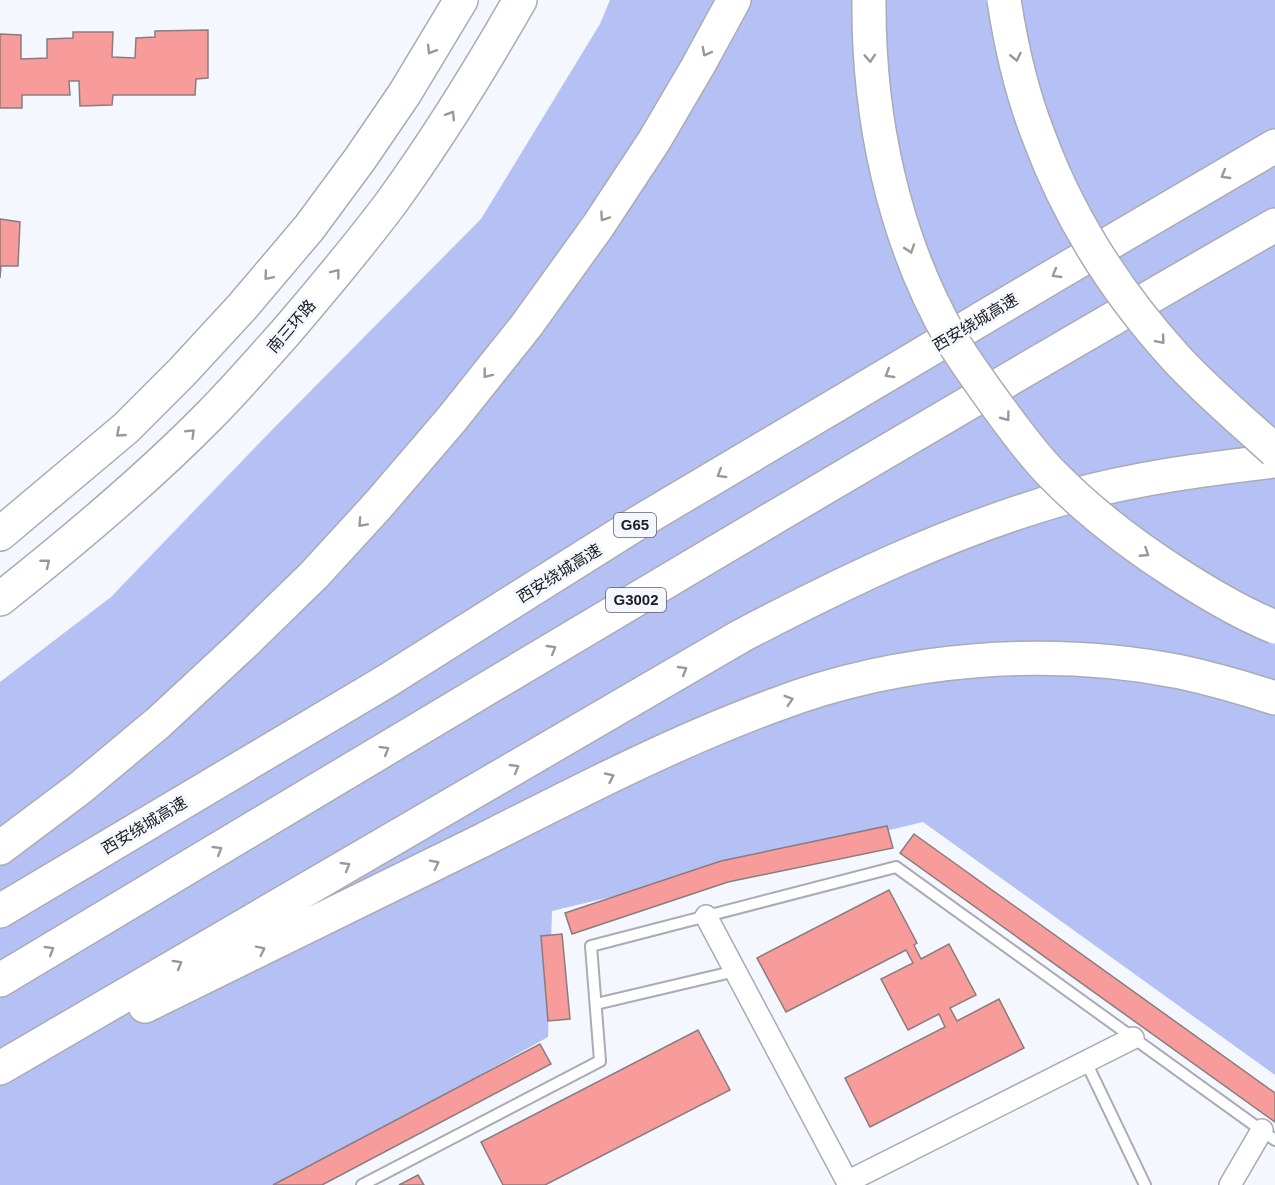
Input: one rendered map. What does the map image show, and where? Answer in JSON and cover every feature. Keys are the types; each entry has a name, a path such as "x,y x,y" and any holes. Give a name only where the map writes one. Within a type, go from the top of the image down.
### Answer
{"highway":[{"path":"0,534 126,428 182,372 249,298 309,228 360,159 405,93 461,0"},
{"name":"南三环路","path":"0,599 135,487 209,416 278,341 329,282 391,202 446,123 520,0"},
{"path":"0,848 80,788 159,723 306,583 379,504 451,420 526,326 598,226 654,141 734,0"},
{"path":"869,0 870,57 875,110 888,175 913,258 936,311 952,340 1019,435 1051,472 1088,509 1132,545 1235,609 1275,627"},
{"path":"1004,0 1015,56 1038,136 1072,209 1112,279 1174,356 1204,387 1275,451"},
{"name":"西安绕城高速","path":"0,911 375,688 636,524 1275,146"},
{"name":"G3002","path":"0,980 823,488 1275,225"},
{"path":"0,1068 741,636 818,596 927,546 1069,497 1142,481 1275,461"},
{"path":"0,1076 372,896 641,762 776,704 830,687 886,673 947,663 1011,659 1077,659 1141,665 1183,673 1275,698"}],"street":[{"path":"706,916 848,1183 1133,1038"},
{"path":"1230,1185 1268,1135"}],"lane":[{"path":"362,1185 600,1061 591,946 896,867 1268,1135"},
{"path":"596,1004 736,971"},
{"path":"1086,1062 1145,1185"}],"shaded area":[{"path":"610,0 1275,0 1275,1075 923,822 552,911 548,1037 283,1185 0,1185 0,682 111,597 481,219 600,24"}],"building":[{"path":"208,30 208,78 196,79 195,95 113,95 112,105 80,106 79,81 69,81 70,95 22,95 22,108 0,108 0,34 21,35 21,59 47,58 47,39 73,38 73,32 113,32 112,57 135,58 136,38 155,37 155,31"},
{"path":"0,219 20,222 18,266 1,266 0,278"},
{"path":"887,826 893,848 728,882 572,934 565,913 721,861"},
{"path":"914,834 1275,1093 1275,1122 900,853"},
{"path":"889,890 917,943 914,945 921,959 949,944 976,995 950,1008 957,1021 999,999 1024,1048 870,1127 845,1078 945,1027 939,1014 908,1030 881,979 913,963 906,950 786,1012 757,958"},
{"path":"562,934 570,1019 548,1021 541,936"},
{"path":"698,1030 730,1090 545,1185 503,1185 481,1142"},
{"path":"540,1044 551,1064 322,1185 273,1185"},
{"path":"418,1175 424,1185 399,1185"}]}
